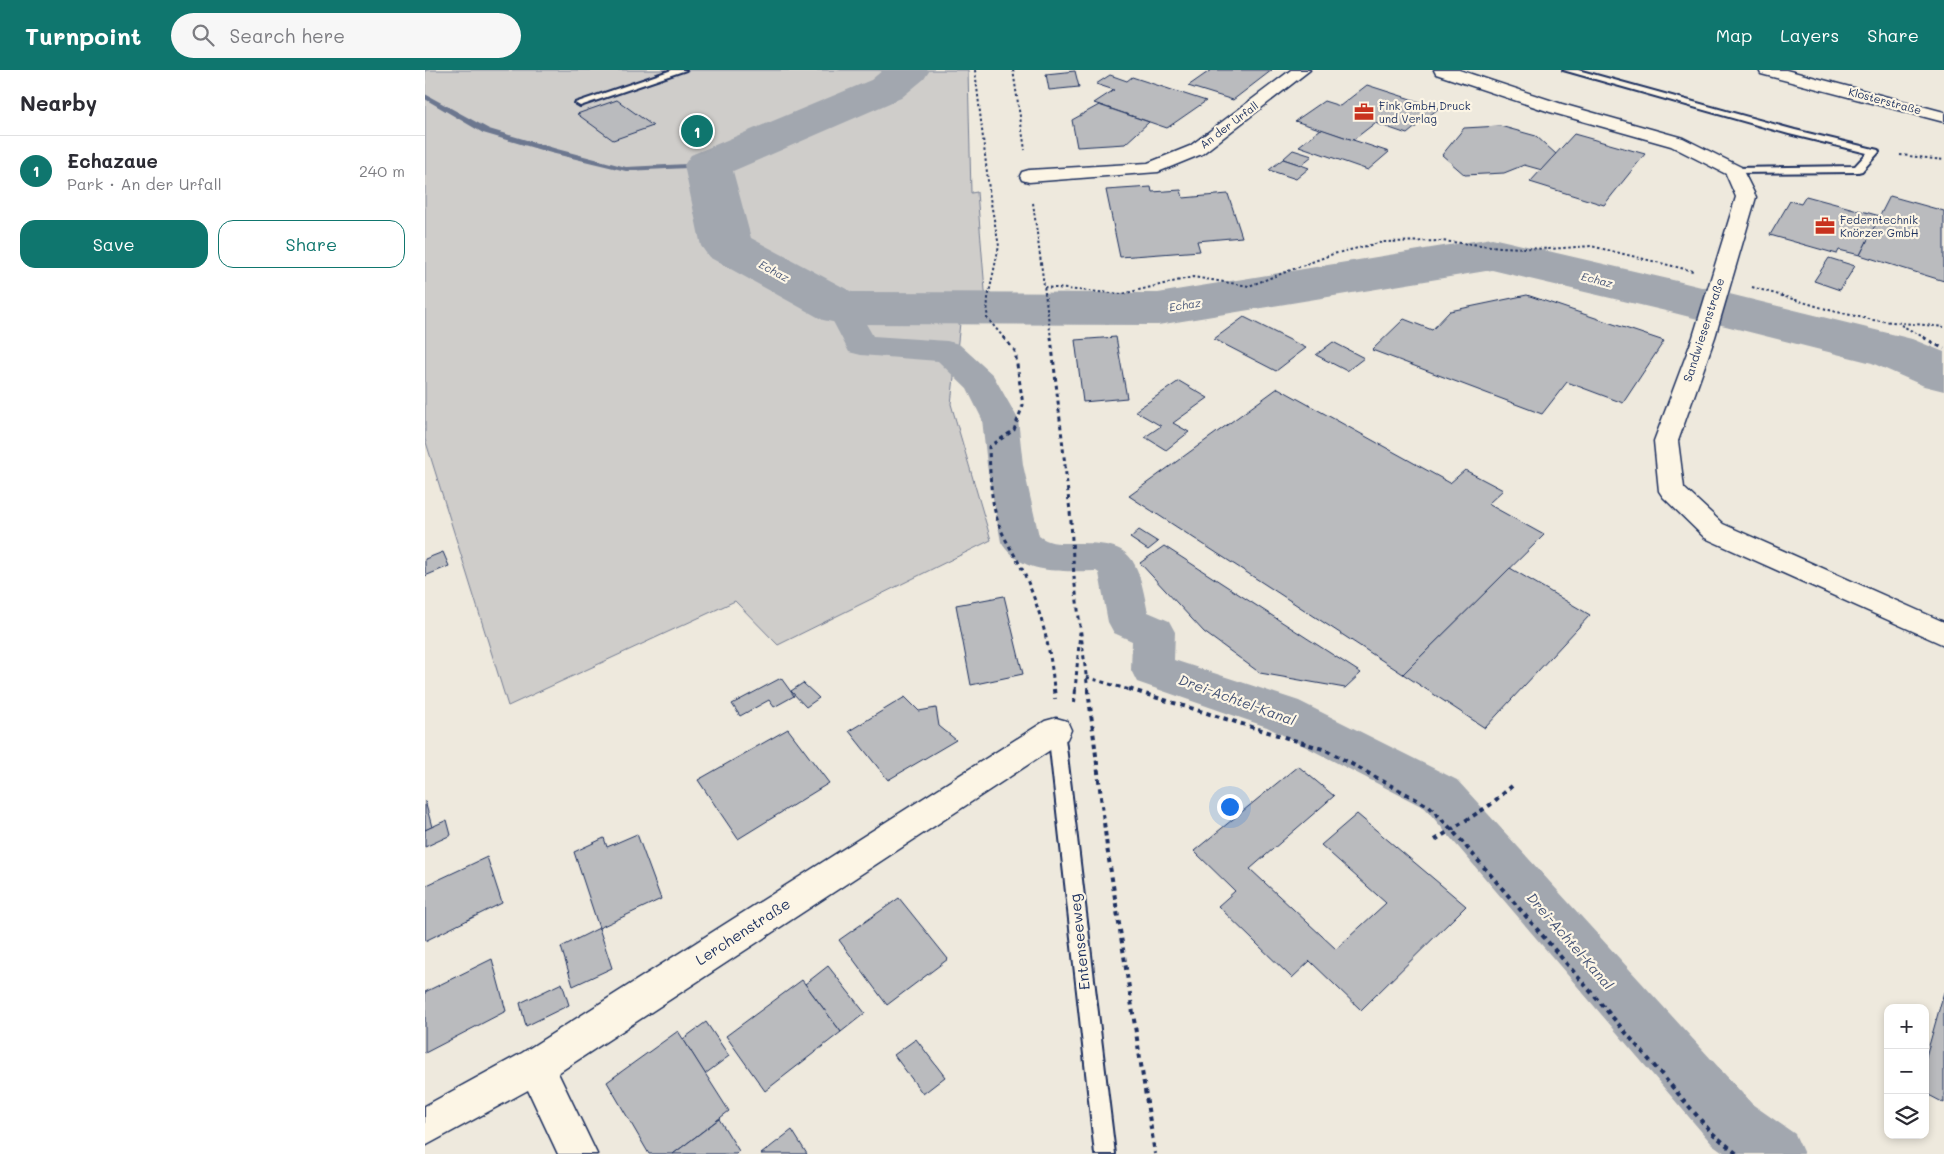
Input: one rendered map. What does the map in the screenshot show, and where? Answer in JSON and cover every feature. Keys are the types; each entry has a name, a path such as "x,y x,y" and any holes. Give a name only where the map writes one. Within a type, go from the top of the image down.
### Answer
{"street":[{"name":"An der Urfall","path":"1029,176 1151,168 1196,150 1302,70"},
{"path":"1442,70 1556,108 1677,142 1734,171"},
{"name":"Klosterstraße","path":"1767,70 1944,117"},
{"name":"Sandwiesenstraße","path":"1734,171 1746,198 1704,337 1666,441 1672,491 1714,531 1944,634"},
{"name":"Lerchenstraße","path":"425,1127 535,1066 1056,730"},
{"path":"535,1066 578,1154"}],"lane":[{"path":"580,103 681,70"},
{"path":"1568,70 1792,132 1874,152 1858,169 1734,171"},
{"name":"Entenseeweg","path":"1056,730 1105,1154"}],"path":[{"path":"975,70 990,198 999,246 988,298 987,318 1015,351 1023,405 1014,430 989,447 993,493 998,523 1025,574 1041,625 1055,687 1056,730"},
{"path":"1013,70 1050,334 1071,521 1074,577 1107,847 1155,1154"},
{"path":"1874,152 1944,160"},
{"path":"1044,286 1122,294 1193,277 1249,286 1333,254 1383,242 1441,241 1500,247 1549,249 1591,246 1833,311 1898,323 1944,327"},
{"path":"1898,323 1944,349"},
{"path":"1056,730 1073,709 1081,625"},
{"path":"1086,677 1214,714 1326,750 1430,808 1452,830 1711,1132 1737,1154"},
{"path":"1435,840 1490,805 1512,786"}],"shaded area":[{"path":"425,70 968,70 971,193 977,192 986,303 963,296 951,404 991,540 778,645 735,601 508,706 425,439"}],"building":[{"path":"1211,70 1272,70 1233,100 1188,86"},
{"path":"1075,71 1079,87 1049,90 1046,74"},
{"path":"1110,75 1127,81 1132,77 1206,101 1167,128 1094,103 1114,90 1096,84"},
{"path":"1367,85 1439,108 1407,134 1375,123 1353,140 1295,121 1324,101 1340,106"},
{"path":"617,100 653,126 613,140 577,114"},
{"path":"1099,105 1149,122 1125,144 1077,147 1072,120"},
{"path":"1500,126 1536,136 1556,154 1542,170 1524,165 1504,173 1465,175 1442,155 1464,128"},
{"path":"1321,129 1389,152 1368,170 1299,146"},
{"path":"1574,134 1645,154 1604,205 1530,182"},
{"path":"1293,150 1312,156 1301,165 1283,159"},
{"path":"1283,159 1309,168 1296,179 1269,170"},
{"path":"1151,187 1152,192 1181,190 1183,198 1228,194 1242,237 1197,241 1200,251 1120,257 1106,190"},
{"name":"Federntechnik Knörzer GmbH","path":"1806,196 1880,216 1860,255 1839,250 1837,254 1770,235 1790,201 1801,204"},
{"path":"1890,196 1944,211 1944,281 1860,255"},
{"path":"1829,258 1855,266 1840,290 1814,281"},
{"path":"1527,295 1664,341 1623,403 1567,382 1542,414 1372,350 1404,319 1432,330 1450,311"},
{"path":"1244,317 1306,348 1276,371 1214,339"},
{"path":"1116,337 1127,398 1083,402 1075,340"},
{"path":"1333,342 1364,358 1347,371 1316,355"},
{"path":"1179,381 1208,398 1173,423 1189,432 1166,450 1145,437 1161,426 1135,411"},
{"path":"1278,388 1450,483 1465,470 1503,490 1488,504 1544,535 1403,674 1129,496"},
{"path":"1139,530 1158,542 1148,550 1130,538"},
{"path":"1164,546 1361,673 1345,688 1260,673 1204,632 1140,563"},
{"path":"443,552 449,566 425,576 425,559"},
{"path":"1510,568 1590,615 1485,728 1403,674"},
{"path":"1004,596 1023,674 971,685 956,605"},
{"path":"781,678 794,696 774,707 769,700 740,716 732,704"},
{"path":"803,683 819,698 806,707 791,691"},
{"path":"905,697 919,711 936,708 939,726 956,740 888,780 849,731"},
{"path":"788,729 829,783 738,839 698,780"},
{"path":"1298,766 1334,796 1250,869 1336,949 1386,903 1321,845 1357,814 1466,906 1361,1010 1310,961 1292,978 1218,906 1235,891 1194,851"},
{"path":"425,801 432,827 425,830"},
{"path":"447,820 451,835 425,847 425,830"},
{"path":"637,834 661,899 599,928 574,852 604,838 607,847"},
{"path":"487,857 502,903 425,941 425,886"},
{"path":"899,898 948,959 887,1005 839,940"},
{"path":"599,928 612,968 573,986 561,947"},
{"path":"492,959 506,1011 425,1053 425,992"},
{"path":"828,966 865,1013 841,1032 805,984"},
{"path":"802,980 841,1032 765,1091 726,1036"},
{"path":"562,983 569,1005 526,1026 520,1003"},
{"path":"1944,992 1944,1103 1929,1095 1929,1046"},
{"path":"706,1022 729,1056 705,1074 683,1039"},
{"path":"678,1031 729,1111 673,1154 649,1154 607,1082"},
{"path":"916,1039 945,1077 923,1094 894,1055"},
{"path":"719,1119 739,1151 736,1154 673,1154"},
{"path":"792,1130 807,1154 761,1154"}],"waterway":[{"name":"Echaz","path":"909,70 886,89 708,165 727,246 842,308 1158,309 1492,254 1677,297 1892,351 1944,373"},
{"path":"425,96 486,131 626,169 708,165"},
{"name":"Drei-Achtel-Kanal","path":"842,308 861,345 947,351 981,383 1000,419 1005,465 1021,542 1031,551 1044,556 1098,557 1108,559 1115,565 1122,584 1129,622 1154,632 1152,670 1283,714 1441,794 1732,1124 1775,1154"}],"place":[{"name":"Fink GmbH Druck und Verlag","path":"1364,112"},
{"name":"Echazaue","path":"697,131"},
{"name":"Federntechnik Knörzer GmbH","path":"1825,226"}]}
